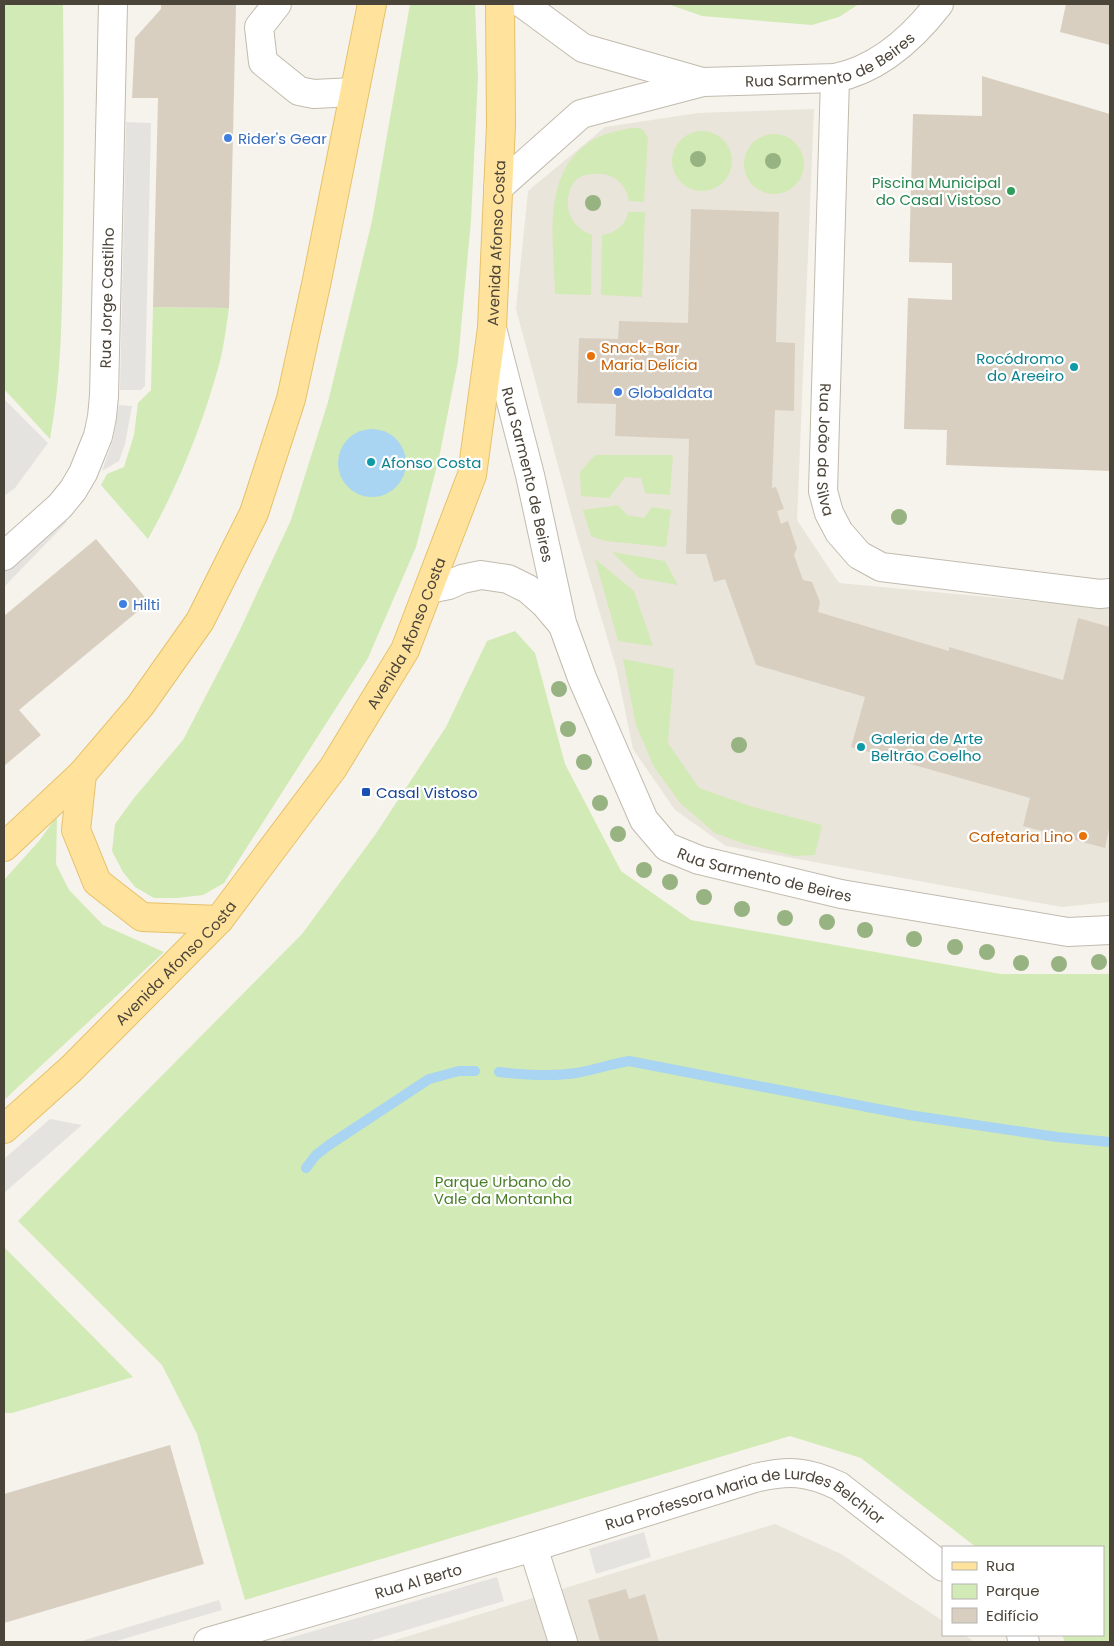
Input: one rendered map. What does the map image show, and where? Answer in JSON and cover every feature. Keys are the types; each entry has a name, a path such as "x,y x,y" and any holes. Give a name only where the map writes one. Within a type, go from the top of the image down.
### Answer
{"main road":[{"path":"4,847 82,774 140,706 200,621 254,513 290,399 319,271 372,4"},
{"name":"Avenida Afonso Costa","path":"4,1129 70,1069 219,920 333,768 405,650 472,476 492,328 501,125 500,4"},
{"path":"82,774 76,830 97,882 142,917 219,920"}],"street":[{"name":"Rua Jorge Castilho","path":"4,556 60,506 73,490 92,455 102,417 112,4"},
{"path":"277,4 259,27 263,62 299,91 314,94 354,92"},
{"name":"Rua Sarmento de Beires","path":"523,4 583,48 703,82"},
{"name":"Rua Sarmento de Beires","path":"498,188 581,114 703,82 835,78 851,75 890,54 929,17 939,4"},
{"name":"Rua João da Silva","path":"835,78 823,491 829,512 839,532 859,555 880,568 1100,594 1110,593"},
{"name":"Rua Sarmento de Beires","path":"492,328 530,475 562,623 582,678 644,820 667,846 699,860 841,894 1068,932 1110,930"},
{"name":"Rua Sarmento de Beires","path":"429,590 481,575 508,579 528,589 562,623"},
{"name":"Rua Professora Maria de Lurdes Belchior","path":"533,1547 754,1478 779,1472 806,1474 839,1486 942,1567"},
{"path":"533,1547 563,1642"},
{"name":"Rua Al Berto","path":"208,1642 533,1547"}],"shaded area":[{"path":"814,109 797,520 839,583 1085,606 1110,604 1110,902 1062,907 726,846 675,810 633,749 617,671 574,525 516,309 528,191 605,127 698,113"},
{"path":"126,122 151,123 145,386 141,390 120,390"},
{"path":"4,399 48,443 15,488 4,496"},
{"path":"119,405 132,406 125,444 119,461 102,471 113,440"},
{"path":"60,514 67,522 4,587 4,572"},
{"path":"50,1119 82,1125 4,1193 4,1159"},
{"path":"775,1524 841,1554 942,1620 942,1636 966,1636 975,1642 389,1642"},
{"path":"644,1532 651,1557 596,1574 589,1549"},
{"path":"497,1577 504,1601 366,1642 276,1642"},
{"path":"219,1600 222,1610 113,1642 78,1642"}],"green space":[{"path":"4,4 63,4 62,317 57,390 50,439 4,389"},
{"path":"410,4 475,4 478,77 471,220 458,361 439,458 416,547 368,658 224,883 203,895 154,898 135,887 123,872 112,851 115,824 134,798 183,740 238,634 291,520 328,402 372,221"},
{"path":"668,4 859,4 839,17 812,25 702,16"},
{"path":"631,128 643,130 648,138 644,202 629,201 621,184 607,175 589,174 576,180 569,191 568,207 575,224 592,235 591,295 555,294 554,211 557,190 564,172 575,155 591,141 606,134"},
{"path":"702,131 719,136 727,144 732,161 727,178 719,186 702,191 685,186 677,178 672,161 677,144 685,136"},
{"path":"774,134 790,139 795,143 799,148 804,164 799,180 795,185 790,189 774,194 758,189 753,185 749,180 744,164 749,148 753,143 758,139"},
{"path":"628,212 645,212 642,297 601,295 602,235 619,228 625,221"},
{"path":"153,307 229,308 221,358 205,410 180,476 148,539 101,485 107,474 124,467 134,435 138,403 151,390"},
{"path":"595,455 673,455 670,495 645,493 641,478 625,477 609,498 581,496 580,472"},
{"path":"618,505 627,515 644,518 652,507 671,510 666,547 605,541 591,536 583,510"},
{"path":"612,552 665,561 678,585 639,578"},
{"path":"595,559 634,591 653,646 618,641"},
{"name":"Parque Urbano do Vale da Montanha","path":"515,631 535,653 565,764 621,871 691,920 1001,974 1110,974 1110,1642 1065,1642 1062,1636 1104,1636 1104,1546 975,1546 861,1458 790,1436 245,1600 197,1434 162,1365 18,1221 302,934 375,835 446,727 487,641"},
{"path":"623,659 674,669 668,743 699,788 753,807 822,825 815,855 795,856 745,844 715,833 681,804 654,767 636,725"},
{"path":"57,816 56,864 69,890 103,925 164,952 4,1100 4,880 39,841"},
{"path":"4,1247 133,1377 12,1413 4,1413"}],"water":[{"path":"372,429 385,432 396,439 403,450 406,463 403,476 396,487 385,494 372,497 359,494 348,487 341,476 338,463 341,450 348,439 359,432"}],"building":[{"path":"161,4 236,4 229,308 153,307 158,98 132,98 135,38 161,9"},
{"path":"1066,4 1110,4 1110,45 1060,32"},
{"path":"982,76 1110,114 1110,471 946,465 947,430 904,429 908,298 952,300 952,263 909,262 913,114 982,116"},
{"path":"691,209 779,212 776,342 795,343 794,411 775,410 772,488 776,487 784,509 777,511 781,524 788,521 797,548 794,555 803,580 812,582 820,602 818,612 949,651 949,647 1063,680 1078,618 1110,627 1110,824 1105,848 1023,826 1030,798 851,747 865,697 756,665 725,579 714,582 706,554 686,554 689,439 615,436 616,404 577,403 579,338 618,339 619,321 688,323"},
{"path":"96,539 149,602 19,710 41,735 4,766 4,616"},
{"path":"170,1445 204,1564 4,1623 4,1494"},
{"path":"626,1589 629,1599 645,1594 659,1642 600,1642 588,1600"}],"waterway":[{"path":"499,1072 557,1075 583,1072 629,1061 909,1115 1057,1137 1110,1142"},
{"path":"306,1168 316,1155 329,1145 429,1079 459,1071 475,1071"}],"place":[{"name":"Rider's Gear","path":"228,138"},
{"name":"Piscina Municipal do Casal Vistoso","path":"1011,191"},
{"name":"Snack-Bar Maria Delícia","path":"591,356"},
{"name":"Rocódromo do Areeiro","path":"1074,367"},
{"name":"Globaldata","path":"618,392"},
{"name":"Afonso Costa","path":"371,462"},
{"name":"Hilti","path":"123,604"},
{"name":"Galeria de Arte Beltrão Coelho","path":"861,747"},
{"name":"Casal Vistoso","path":"366,792"},
{"name":"Cafetaria Lino","path":"1083,836"}]}
